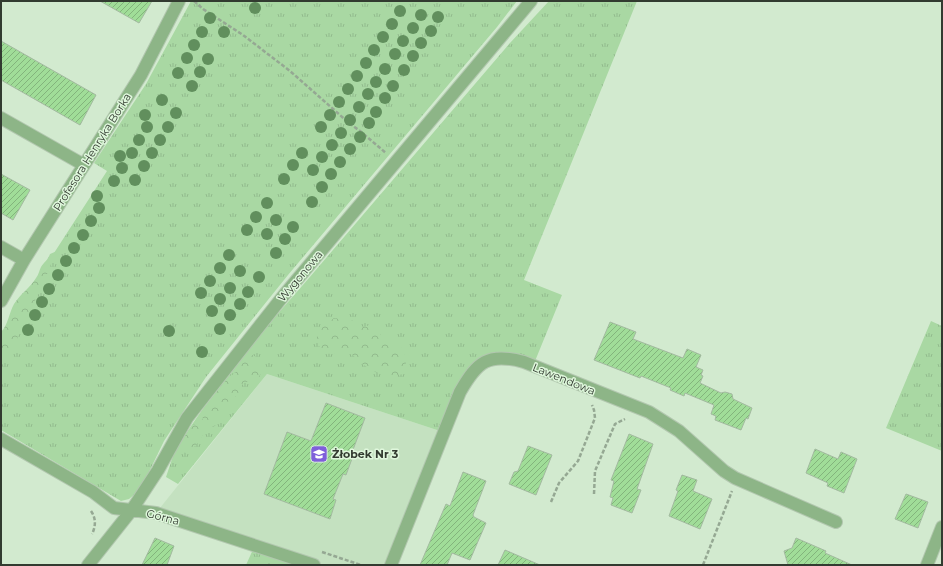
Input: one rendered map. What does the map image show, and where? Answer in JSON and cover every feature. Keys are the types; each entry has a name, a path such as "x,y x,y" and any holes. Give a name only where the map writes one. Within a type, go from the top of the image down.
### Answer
{"street":[{"name":"Profesora Henryka Borka","path":"1,302 24,260 141,75 179,1"},
{"name":"Wygonowa","path":"88,565 131,511 158,470 187,418 284,294 531,1"},
{"path":"1,118 84,165"},
{"path":"1,247 24,260"},
{"name":"Lawendowa","path":"391,565 460,392 470,375 480,365 491,359 499,357 524,362 649,412 679,431 724,471 735,478 836,522"},
{"name":"Górna","path":"1,439 93,492 114,508 131,511 156,512 314,565"},
{"path":"928,565 942,527"}],"path":[{"path":"194,1 203,9 243,35 290,71 396,163"},
{"path":"551,502 559,483 578,461 595,418 594,410 589,401"},
{"path":"594,494 596,471 615,424 620,420 629,417"},
{"path":"703,565 734,488"},
{"path":"88,506 93,512 95,522 89,539"}],"shaded area":[{"name":"Żłobek Nr 3","path":"267,374 443,432 391,565 314,565 156,513"}],"green space":[{"path":"191,1 517,1 497,27 288,275 206,377 164,441 146,478 136,493 129,499 121,501 1,430 1,340 34,284 107,171 94,163 146,84"},
{"path":"549,1 637,1 524,280 562,295 533,366 524,362 480,365 443,432 267,374 178,484 166,477 174,453 191,426 267,326 510,43"},
{"path":"57,251 59,252 52,259 49,272 43,278 43,283 29,314 28,321 25,325 19,327 16,342 10,358 1,361 1,332 14,304 34,282 41,267 50,254"},
{"path":"334,318 355,321 363,327 370,325 380,334 382,339 392,340 398,344 403,350 407,359 403,374 390,376 380,374 365,366 354,356 346,352 328,354 324,352 316,339 320,329"},
{"path":"931,321 942,326 942,451 886,428"},
{"path":"253,355 258,360 261,367 262,372 258,378 243,383 235,397 227,402 225,408 219,410 222,418 215,426 206,429 193,448 181,453 184,437 194,425 203,419 201,414 205,406 218,398 216,393 227,379 237,371 241,370 239,367 241,360"},
{"path":"255,545 314,565 246,565"}],"building":[{"path":"100,1 152,1 139,23"},
{"path":"1,41 96,95 80,125 1,80"},
{"path":"1,174 30,190 13,220 1,213"},
{"path":"610,322 636,332 633,339 683,358 687,349 701,355 696,367 703,370 701,375 703,376 700,383 721,393 725,392 732,394 733,399 752,408 748,419 746,418 741,430 715,420 716,416 711,414 714,405 685,393 684,396 670,390 671,388 641,376 640,378 594,360"},
{"path":"326,403 365,418 351,455 353,456 346,475 343,474 333,499 336,500 330,519 264,494 287,432 311,441"},
{"path":"629,434 653,444 637,489 641,490 632,513 611,505 613,498 610,497 614,481 611,480"},
{"path":"528,446 552,455 536,495 509,484 514,472 518,471"},
{"path":"815,449 838,459 841,452 857,459 844,493 827,486 828,483 806,473"},
{"path":"463,472 486,481 473,515 486,523 470,560 452,553 447,565 420,565 446,504 450,506"},
{"path":"682,475 697,480 693,491 712,499 700,529 669,516"},
{"path":"906,494 928,502 918,528 895,519"},
{"path":"155,538 174,546 167,565 142,565"},
{"path":"796,538 826,551 825,553 852,565 788,565 784,551 792,548"},
{"path":"505,550 540,565 498,565"}],"place":[{"name":"Żłobek Nr 3","path":"319,454"}]}
